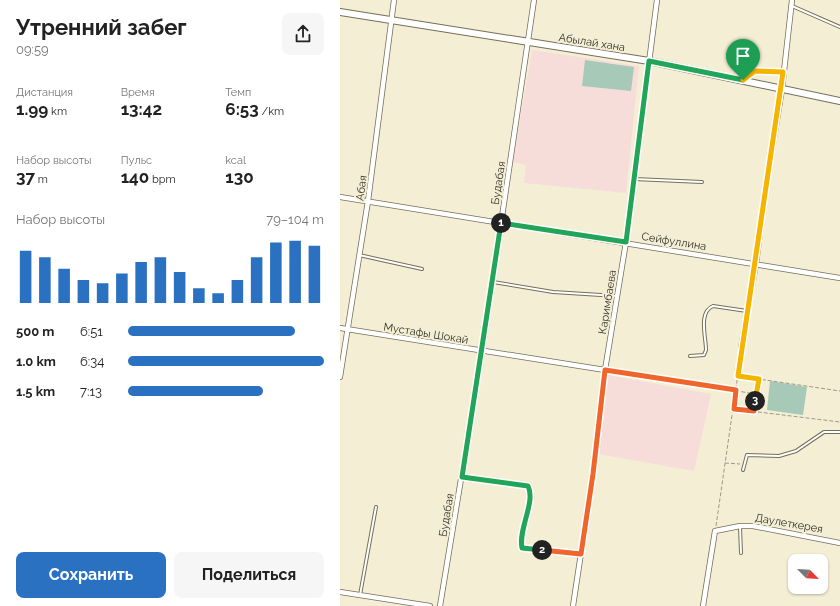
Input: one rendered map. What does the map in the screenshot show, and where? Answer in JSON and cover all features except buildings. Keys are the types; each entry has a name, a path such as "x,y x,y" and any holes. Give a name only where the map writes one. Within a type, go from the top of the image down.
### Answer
{"main road":[{"name":"Абылай хана","path":"340,12 649,61 840,101"}],"street":[{"name":"Абая","path":"340,377 368,201 394,0"},
{"name":"Будабая","path":"440,606 482,352 534,0"},
{"name":"Каримбаева","path":"573,606 593,474 605,370 626,242 657,0"},
{"path":"741,348 756,264 764,200 782,89 792,0"},
{"name":"Сейфуллина","path":"340,197 626,242 840,278"},
{"name":"Мустафы Шокай","path":"340,328 482,352 605,370"},
{"name":"Даулеткерея","path":"715,531 740,526 753,526 840,543"},
{"path":"703,606 715,531"},
{"path":"340,592 430,606"}],"lane":[{"path":"791,6 840,28"},
{"path":"743,80 755,71 783,72"},
{"path":"634,179 702,182"},
{"path":"359,255 422,268"},
{"path":"492,282 553,292 617,296"},
{"path":"690,356 704,355 706,350 704,319 706,310 713,306 748,311"},
{"path":"744,470 747,455 779,456 796,451 824,432 840,432"},
{"path":"462,477 528,486 530,490 529,502 520,539 522,548 581,554"},
{"path":"360,595 376,508"},
{"path":"740,526 741,553"}],"path":[{"path":"715,531 734,409 741,348"},
{"path":"605,370 756,394"},
{"path":"738,376 840,391"},
{"path":"754,411 759,379"},
{"path":"734,409 840,422"},
{"path":"726,463 744,465"}],"shaded area":[{"path":"532,50 639,66 626,193 524,183 526,165 513,162"},
{"path":"608,375 711,394 694,471 598,454"}],"green space":[{"path":"585,60 634,67 631,91 582,86"},
{"path":"770,381 807,387 803,415 767,410"}],"route":[{"path":"649,61 743,80 755,71 783,72 782,89 764,200 756,264 741,348 738,376 759,379 754,411 734,409 736,390 605,370 593,474 581,554 522,548 520,539 529,502 530,490 528,486 462,477 501,222 626,242 649,61"}]}
